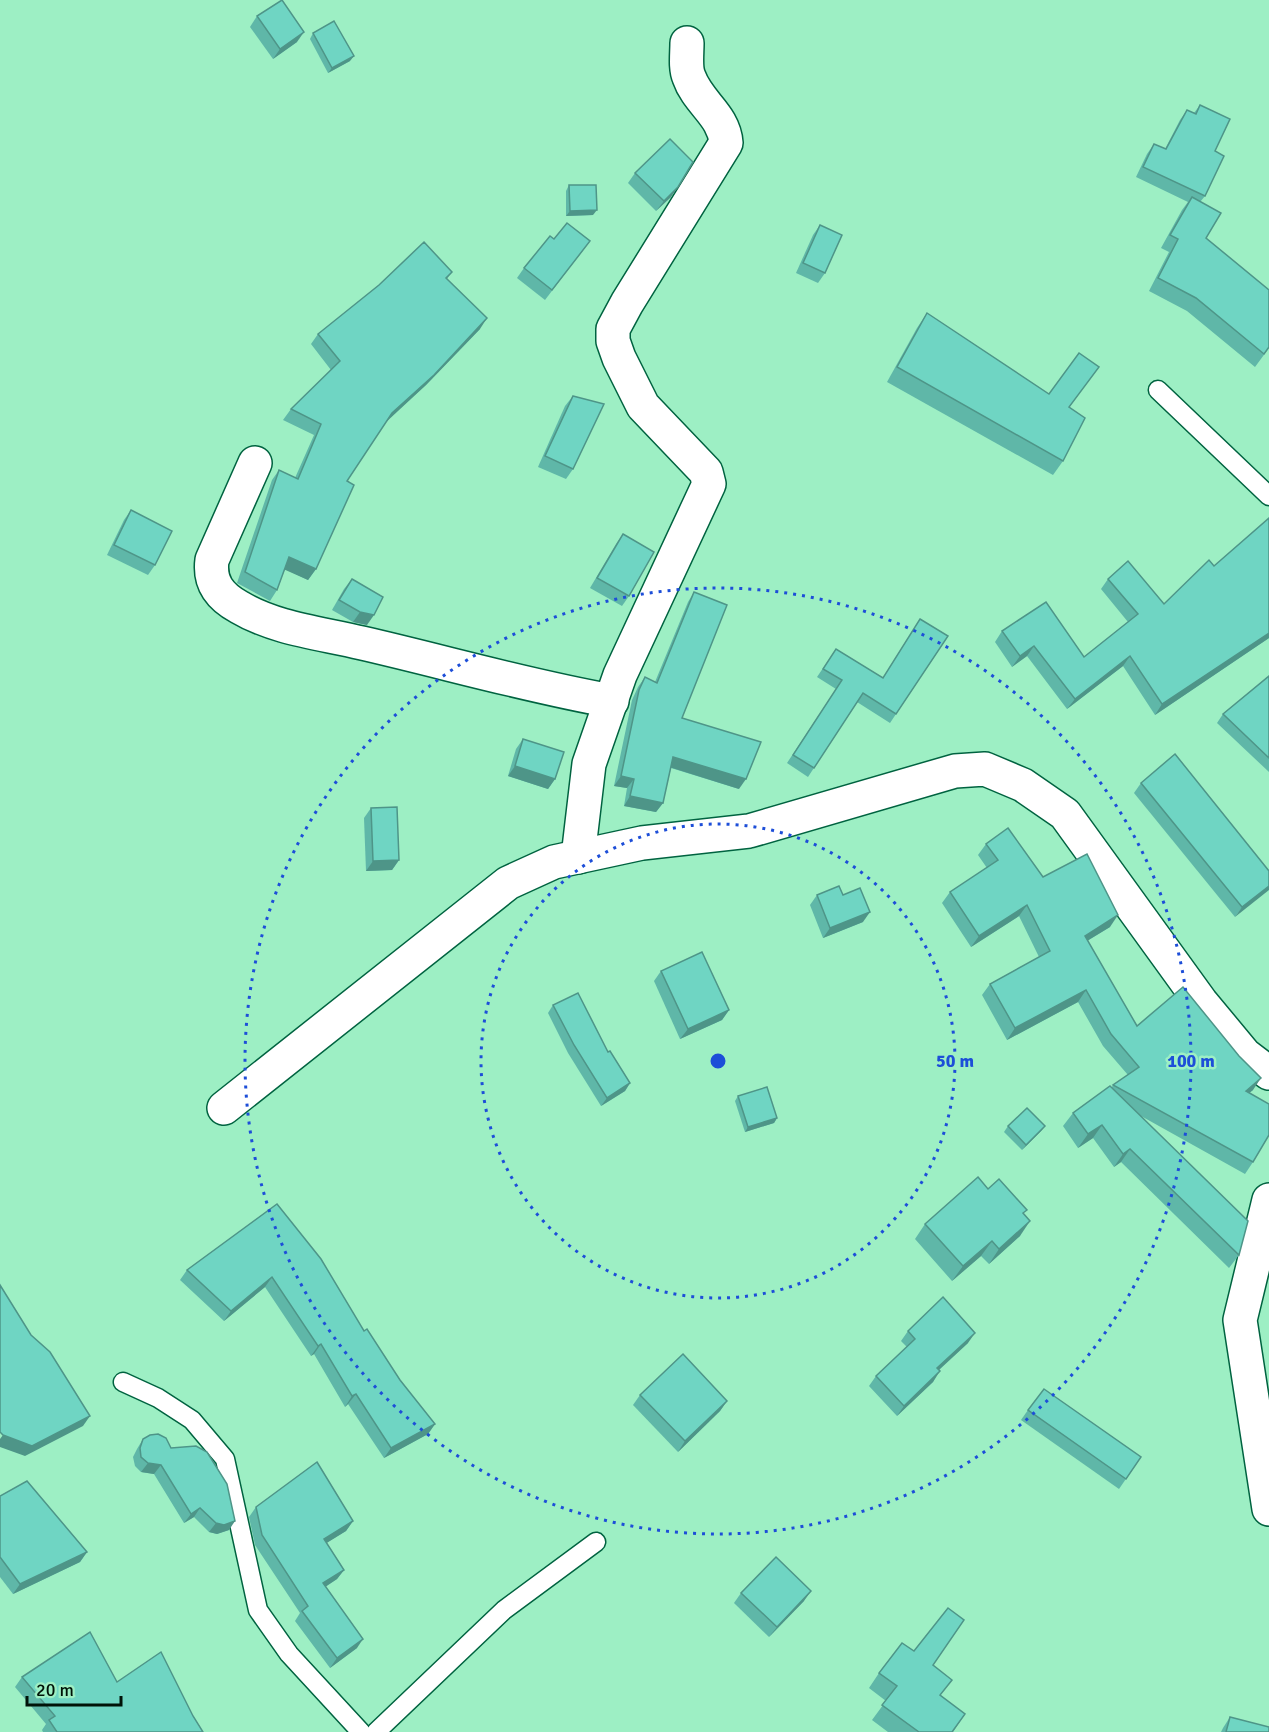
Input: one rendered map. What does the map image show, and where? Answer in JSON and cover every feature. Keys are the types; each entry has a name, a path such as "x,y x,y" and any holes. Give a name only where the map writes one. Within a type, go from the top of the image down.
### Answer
{"street":[{"path":"578,857 589,764 620,675 709,484 706,472 643,406 613,341 613,329 627,303 726,143 725,130 717,116 695,92 687,74 687,43"},
{"path":"255,463 212,560 210,575 214,586 240,608 290,628 362,643 546,690 612,701"},
{"path":"224,1108 508,883 554,862 642,843 749,831 955,771 985,769 1023,785 1065,814 1201,1002 1245,1055 1269,1074"},
{"path":"1269,1200 1240,1320 1269,1509"}],"lane":[{"path":"1158,390 1269,496"},
{"path":"123,1382 158,1398 192,1420 225,1460 258,1610 289,1654 361,1732"},
{"path":"376,1732 504,1610 596,1542"}],"building":[{"path":"282,0 304,32 280,49 257,16"},
{"path":"334,21 354,56 332,68 313,33"},
{"path":"1200,105 1230,119 1215,151 1224,156 1205,196 1143,167 1154,144 1166,149 1187,110 1196,114"},
{"path":"670,139 693,162 678,187 664,201 635,173"},
{"path":"569,185 596,185 597,210 570,211"},
{"path":"1192,197 1221,213 1206,238 1269,290 1269,347 1264,354 1196,298 1158,278 1178,239 1170,235"},
{"path":"567,223 590,241 552,290 524,268 550,236 554,239"},
{"path":"820,225 842,235 825,273 803,263"},
{"path":"424,242 452,272 446,278 487,318 434,375 392,413 347,481 354,485 316,569 289,557 277,590 245,572 279,470 298,479 321,424 291,409 340,361 318,334 379,285"},
{"path":"927,313 1049,394 1079,353 1099,367 1069,407 1085,418 1063,461 897,367"},
{"path":"573,396 604,404 573,469 545,456"},
{"path":"131,510 172,531 155,565 114,545"},
{"path":"1269,518 1269,633 1162,704 1130,656 1075,699 1034,646 1020,656 1002,631 1046,602 1084,657 1138,614 1108,579 1128,561 1164,604 1209,560 1214,566"},
{"path":"623,534 654,552 629,596 597,578"},
{"path":"352,579 383,597 374,615 360,612 339,600"},
{"path":"694,592 727,605 682,718 761,742 746,779 673,757 663,803 630,796 634,779 621,776 639,690 645,677 657,683"},
{"path":"920,619 948,636 896,714 863,693 814,768 793,755 842,680 823,669 836,649 883,678"},
{"path":"1269,676 1269,758 1223,714"},
{"path":"523,739 564,752 555,779 515,766"},
{"path":"1175,754 1269,871 1269,886 1242,907 1141,783"},
{"path":"397,807 399,860 373,861 371,808"},
{"path":"1008,828 1043,877 1087,854 1118,915 1085,936 1137,1026 1183,987 1239,1056 1261,1078 1246,1091 1269,1104 1269,1135 1253,1162 1113,1085 1139,1067 1111,1034 1086,990 1015,1028 990,984 1050,951 1027,905 979,936 950,892 998,860 986,844"},
{"path":"839,886 843,895 860,888 870,912 830,928 817,895"},
{"path":"702,952 729,1010 688,1029 661,971"},
{"path":"578,993 608,1052 610,1051 630,1083 607,1098 574,1045 553,1005"},
{"path":"1110,1086 1248,1221 1239,1255 1130,1149 1123,1154 1102,1125 1088,1134 1073,1113"},
{"path":"767,1087 777,1118 748,1127 738,1096"},
{"path":"1027,1108 1045,1126 1026,1145 1008,1126"},
{"path":"978,1177 988,1189 999,1179 1027,1210 1023,1213 1030,1221 999,1249 992,1241 963,1266 925,1224"},
{"path":"277,1204 321,1259 364,1331 367,1329 400,1380 435,1424 391,1448 356,1394 352,1396 321,1344 318,1346 272,1277 231,1311 187,1270"},
{"path":"0,1285 31,1335 50,1352 90,1416 32,1446 0,1432"},
{"path":"943,1297 975,1333 937,1368 940,1371 904,1406 876,1376 915,1339 908,1331"},
{"path":"683,1354 727,1401 685,1441 640,1395"},
{"path":"1044,1389 1141,1457 1126,1479 1028,1410"},
{"path":"158,1434 166,1438 171,1448 196,1446 207,1452 227,1484 235,1521 224,1525 216,1523 200,1508 191,1514 161,1465 148,1463 141,1457 140,1448 143,1439"},
{"path":"317,1462 353,1521 324,1539 344,1570 323,1583 363,1639 337,1658 302,1611 308,1606 262,1535 256,1507"},
{"path":"27,1481 87,1552 20,1584 0,1557 0,1496"},
{"path":"776,1557 811,1591 777,1627 741,1593"},
{"path":"948,1608 964,1620 933,1665 952,1680 940,1695 965,1714 952,1732 919,1732 882,1705 897,1686 879,1673 902,1643 914,1651"},
{"path":"90,1632 117,1682 161,1652 203,1732 57,1732 49,1720 55,1716 22,1677"},
{"path":"1230,1717 1269,1727 1269,1732 1226,1732"}]}
